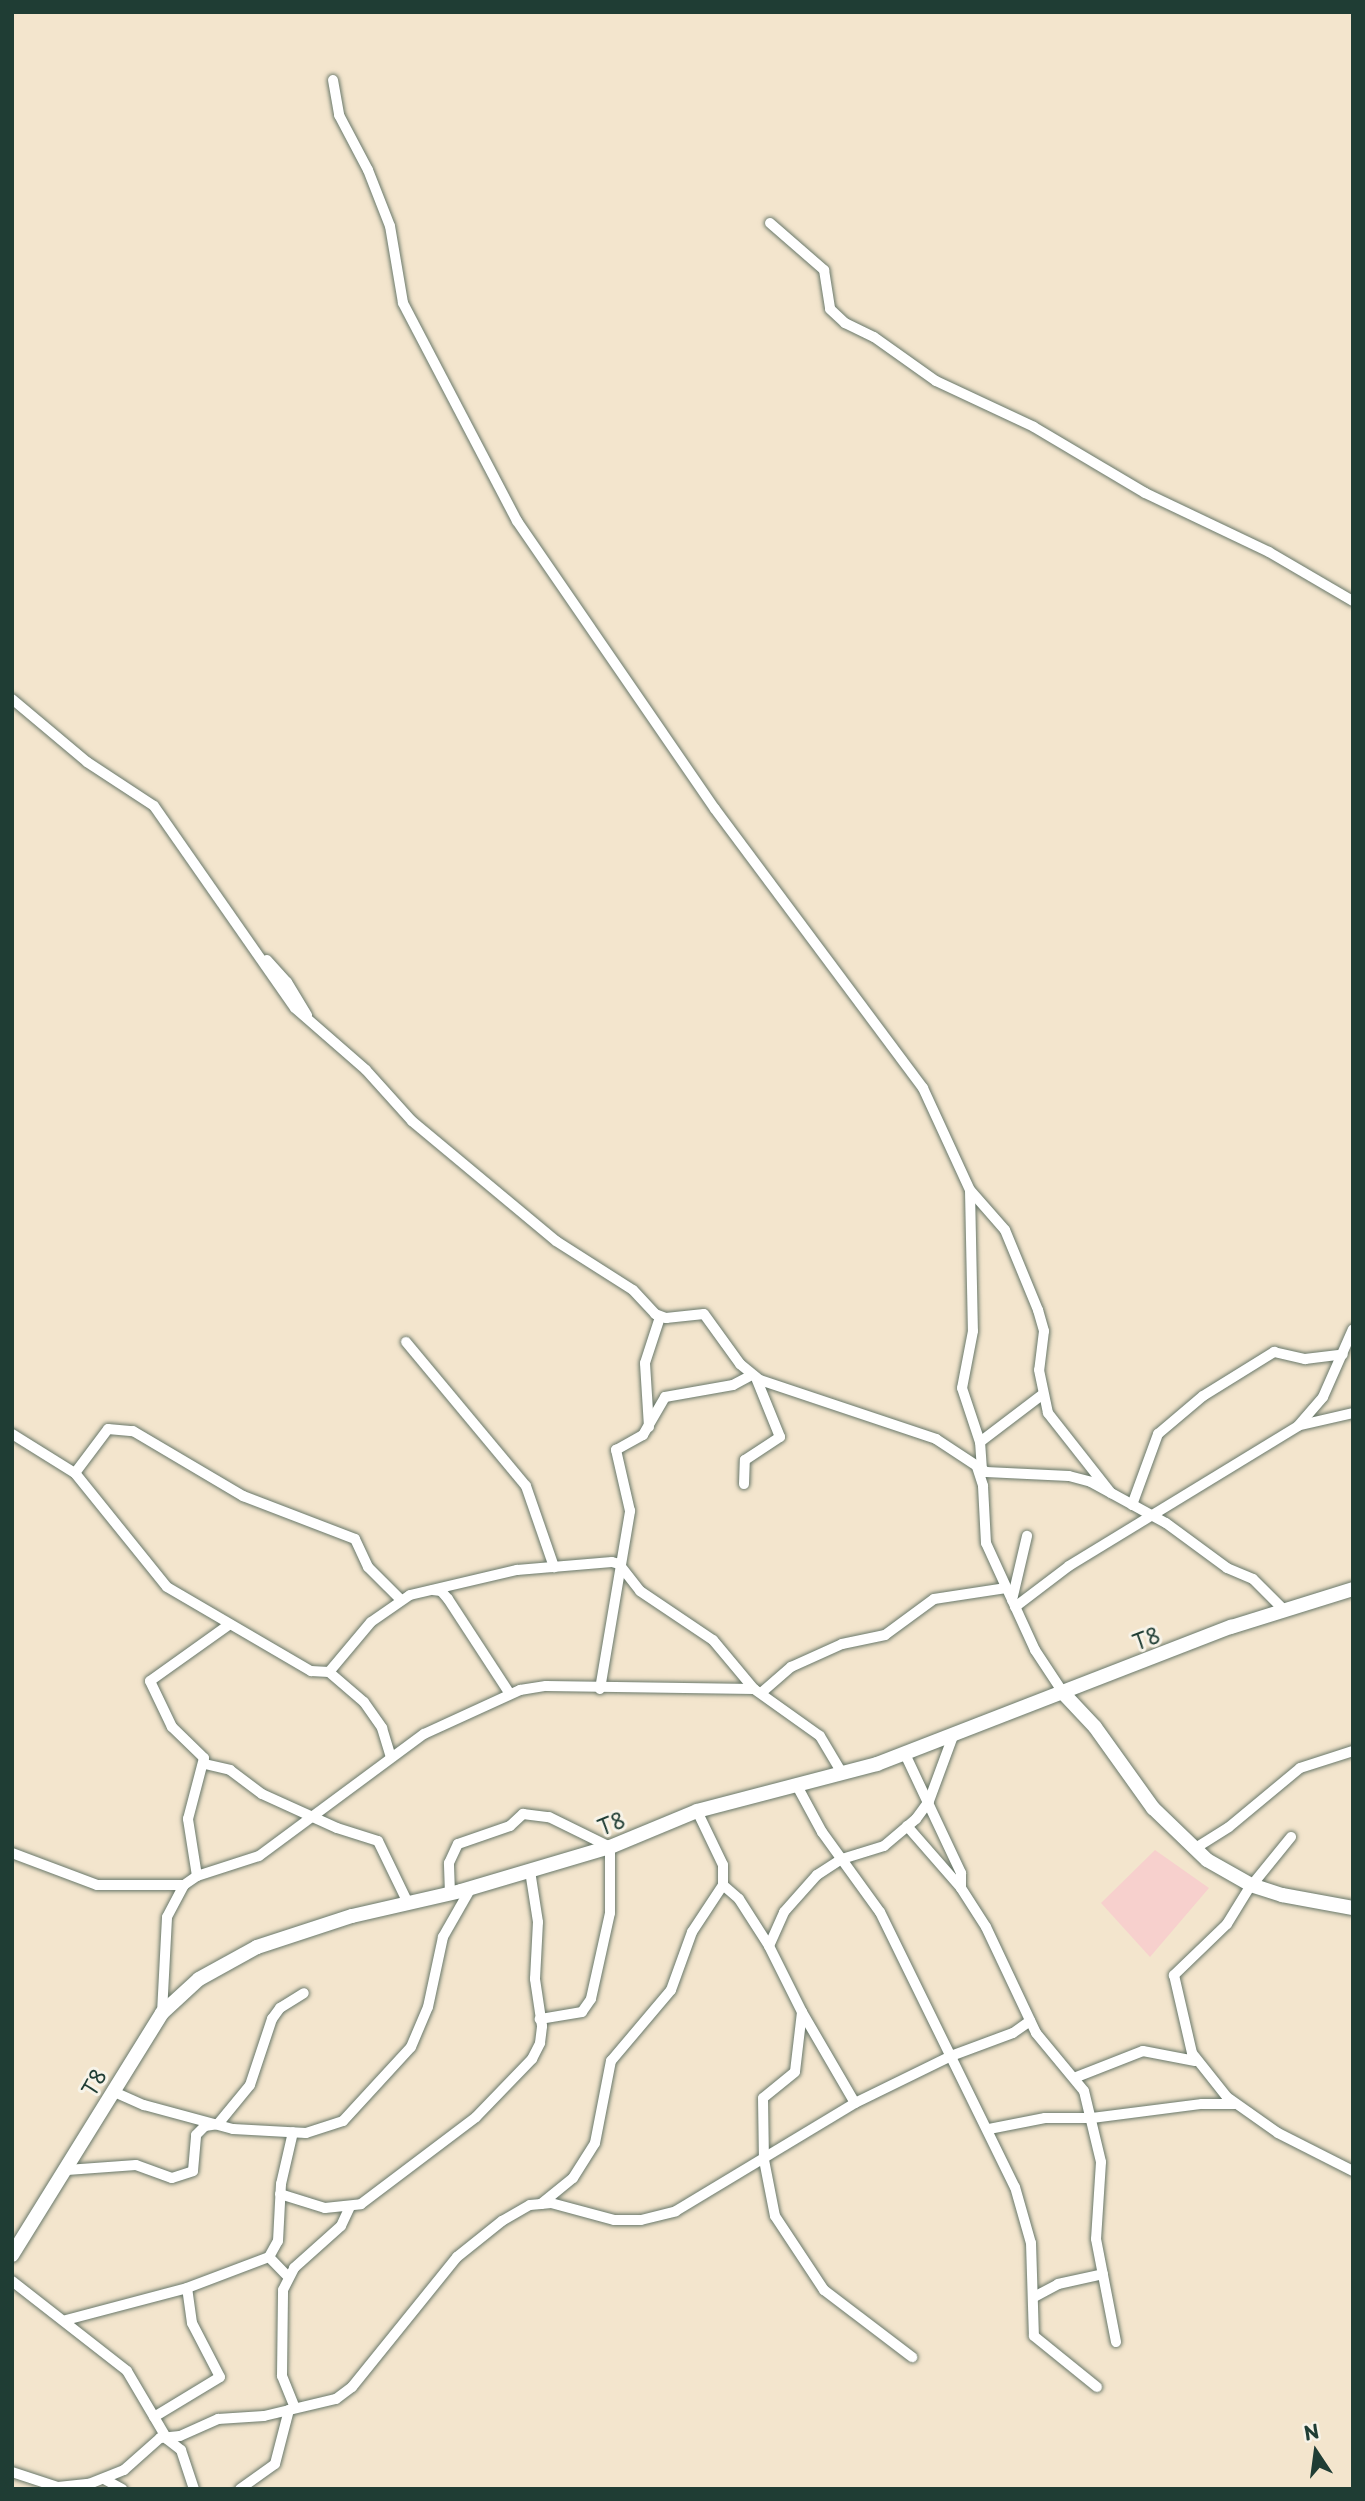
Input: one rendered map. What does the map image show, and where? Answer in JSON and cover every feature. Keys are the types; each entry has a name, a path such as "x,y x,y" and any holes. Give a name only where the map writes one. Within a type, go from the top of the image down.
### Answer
{"street":[{"path":"333,80 339,115 369,170 390,226 403,303 517,521 708,799 915,1075 938,1113 970,1190 1005,1230 1041,1315 1042,1395 1058,1429 1111,1493"},
{"path":"770,223 824,270 830,309 845,323 874,337 936,381 1034,427 1145,493 1269,552 1353,601"},
{"path":"12,699 87,762 154,806 262,957 279,988 310,1022 366,1070 445,1150 556,1241 633,1290 660,1317"},
{"path":"970,1190 973,1331 962,1388 979,1446 986,1543 1045,1667 1064,1694 1095,1727 1153,1808 1194,1849 1252,1885 1310,1902 1353,1908"},
{"path":"660,1317 698,1313 709,1317 733,1355 754,1377 780,1437 744,1460 744,1484"},
{"path":"649,1427 645,1363 660,1317"},
{"path":"1013,1604 1069,1566 1298,1426 1323,1397 1353,1329"},
{"path":"406,1342 526,1486 554,1567"},
{"path":"1132,1505 1158,1434 1203,1396 1275,1352 1305,1359 1343,1354"},
{"path":"600,1689 619,1564 627,1540 630,1505 615,1450 643,1436 665,1398 733,1385 754,1377 936,1438 979,1468 1076,1477 1111,1493 1152,1517 1227,1568 1253,1578 1284,1610"},
{"path":"957,1452 979,1446 1042,1395"},
{"path":"1298,1426 1353,1413"},
{"path":"75,1473 108,1429 133,1431 243,1496 355,1539 368,1567 400,1599"},
{"path":"12,1434 75,1473 167,1587 230,1624 261,1637 302,1666 329,1672 370,1709 391,1757"},
{"path":"1013,1604 1027,1535"},
{"path":"329,1672 370,1622 400,1599 506,1572 619,1564"},
{"path":"619,1564 640,1591 713,1640 757,1691 820,1736 842,1773"},
{"path":"162,2013 167,1917 184,1885 197,1875 247,1863 315,1818 391,1757 439,1726 510,1694 546,1686 757,1691 791,1667 842,1644 885,1636 934,1599 1006,1588"},
{"name":"T8","path":"12,2255 162,2013 200,1979 257,1947 530,1871 610,1847 697,1811 905,1754 1284,1610 1353,1589"},
{"path":"433,1590 441,1591 447,1599 510,1694"},
{"path":"230,1624 150,1681 172,1727 193,1744 205,1764 230,1770 262,1794 315,1818 378,1841 408,1903"},
{"path":"769,1946 776,1925 795,1899 828,1865 884,1846 907,1826 929,1801 953,1736"},
{"path":"1194,1849 1236,1821 1300,1768 1353,1751"},
{"path":"905,1754 961,1873 961,1888"},
{"path":"197,1875 188,1819 205,1764"},
{"path":"796,1784 842,1859 880,1912 989,2129 1024,2210 1034,2297 1034,2336 1097,2387"},
{"path":"541,2204 573,2178 592,2151 611,2061 671,1990 692,1932 723,1885 723,1864 697,1811"},
{"path":"450,1894 449,1863 458,1844 505,1829 523,1814 549,1817 610,1847 610,1913 592,1999 574,2015 540,2019"},
{"path":"907,1826 961,1888 986,1927 1030,2021 1065,2073 1074,2078 1092,2118 1101,2162 1096,2239 1116,2342"},
{"path":"1292,1837 1252,1885 1227,1924 1174,1975 1195,2061 1223,2093 1278,2133 1353,2171"},
{"path":"12,1853 97,1885 184,1885"},
{"path":"280,2194 325,2208 350,2207 411,2170 507,2088 538,2050 540,2019 535,1979 539,1930 530,1871"},
{"path":"723,1885 739,1899 769,1946 802,2012 855,2103"},
{"path":"112,2091 144,2105 218,2124 317,2132 343,2121 404,2058 428,2007 443,1937 471,1888"},
{"path":"67,2170 136,2165 172,2178 185,2177 196,2166 196,2135 205,2126 218,2124 253,2080 272,2019 280,2008 304,1993"},
{"path":"802,2012 795,2072 763,2098 764,2160 775,2216 815,2280 912,2357"},
{"path":"12,2472 58,2487 104,2479 124,2470 153,2442 218,2419 292,2409 336,2399 352,2387 457,2257 516,2212 551,2203 614,2220 657,2218 697,2201 855,2103 951,2056 1006,2037 1030,2021"},
{"path":"1074,2078 1143,2051 1195,2061"},
{"path":"989,2129 1045,2118 1092,2118 1211,2103 1241,2105"},
{"path":"66,2320 187,2288 269,2257 278,2241 280,2194 293,2132"},
{"path":"240,2489 275,2464 292,2409 283,2381 281,2362 282,2290 288,2277 341,2225 350,2207"},
{"path":"269,2257 288,2277"},
{"path":"1034,2297 1058,2284 1103,2274"},
{"path":"12,2281 118,2362 167,2439 181,2450 194,2489"},
{"path":"154,2417 220,2377 192,2323 187,2288"},
{"path":"104,2479 122,2489"}],"shaded area":[{"path":"1155,1850 1209,1888 1150,1957 1101,1903"}]}
